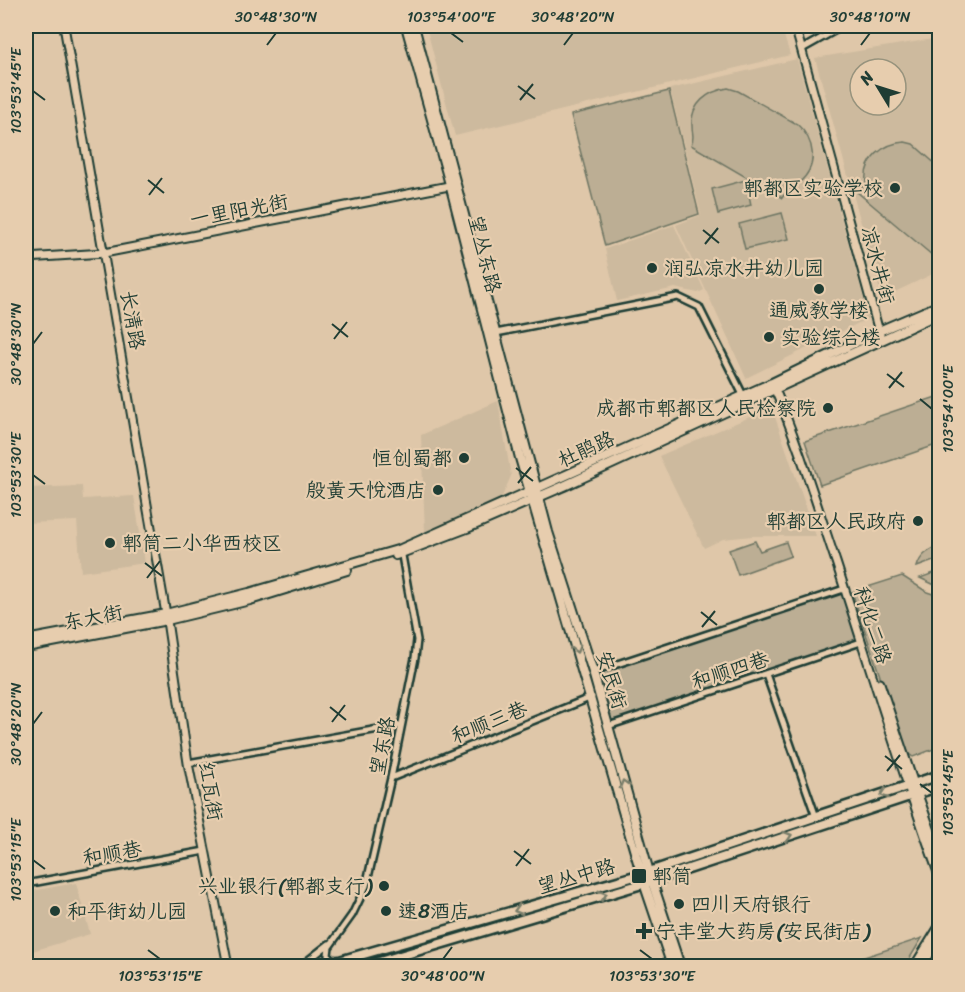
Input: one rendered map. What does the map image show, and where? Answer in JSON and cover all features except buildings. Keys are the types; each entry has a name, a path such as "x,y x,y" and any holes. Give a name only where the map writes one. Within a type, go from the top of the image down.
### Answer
{"main road":[{"name":"望丛东路","path":"406,26 496,333 534,494"},
{"name":"望丛东路","path":"414,26 534,494"},
{"name":"杜鹃路","path":"167,617 402,551 775,386 939,305"},
{"name":"杜鹃路","path":"880,335 939,313"},
{"name":"杜鹃路","path":"534,494 743,395 775,386"},
{"name":"安民街","path":"534,494 593,672 647,878"},
{"name":"安民街","path":"534,494 590,698 647,878"},
{"name":"东大街","path":"26,640 167,617"},
{"name":"东大街","path":"26,647 167,617"},
{"name":"望丛中路","path":"322,966 647,878 939,775"},
{"name":"望丛中路","path":"366,966 939,786"},
{"path":"914,795 939,858"},
{"path":"647,878 672,966"},
{"path":"647,878 680,966"},
{"path":"915,966 939,926"},
{"path":"922,966 939,936"}],"street":[{"name":"长清路","path":"64,26 167,617"},
{"name":"凉水井街","path":"795,26 880,335"},
{"path":"802,49 843,26"},
{"name":"一里阳光街","path":"26,258 104,253 454,185"},
{"path":"496,333 678,297 699,307 743,395"},
{"path":"775,386 816,492 911,785"},
{"name":"科化二路","path":"775,386 911,785 939,878"},
{"name":"望东路","path":"300,966 335,940 352,915 366,886 391,778 417,640 402,551"},
{"path":"593,672 844,589"},
{"name":"红瓦街","path":"167,617 189,763 228,966"},
{"name":"和顺四巷","path":"608,726 861,642"},
{"path":"766,674 816,817"},
{"name":"和顺三巷","path":"391,778 599,695"},
{"path":"189,763 400,725"},
{"name":"和顺巷","path":"26,885 205,851"},
{"path":"335,940 329,947 328,955 330,959 341,960"}],"shaded area":[{"path":"426,26 781,26 790,55 455,136"},
{"name":"郫都区实验学校","path":"939,38 939,271 882,298 815,58"},
{"path":"797,59 869,318 746,378 676,225 701,215 670,89"},
{"path":"728,88 738,91 797,124 808,138 812,153 810,169 799,183 782,198 691,145 692,118 697,105 714,92"},
{"path":"669,91 699,214 605,246 571,115"},
{"path":"905,142 913,144 939,167 939,261 857,192 866,183 868,167 876,154 890,145"},
{"path":"746,180 751,205 718,214 712,189"},
{"path":"782,213 789,239 745,249 739,224"},
{"name":"润弘凉水井幼儿园","path":"674,225 704,290 698,293 675,288 617,301 605,249"},
{"path":"939,396 939,444 820,485 805,441"},
{"path":"498,401 511,476 501,499 425,532 421,435"},
{"path":"766,410 774,414 816,536 752,536 723,539 704,548 659,456"},
{"name":"郫筒二小华西校区","path":"82,486 83,499 134,496 145,563 81,572 77,521 26,523 26,488"},
{"path":"755,541 760,551 786,542 791,556 738,575 729,550"},
{"path":"939,546 939,559 917,567 925,554"},
{"path":"939,571 939,587 920,578"},
{"path":"902,576 927,592 939,596 939,747 913,757 905,751 852,592"},
{"path":"843,592 859,641 611,724 596,674"},
{"name":"和平街幼儿园","path":"76,883 90,934 29,952 26,930 26,892"},
{"path":"922,938 905,966 837,966"}],"place":[{"name":"郫都区实验学校","path":"895,188"},
{"name":"润弘凉水井幼儿园","path":"652,268"},
{"name":"通威教学楼","path":"819,289"},
{"name":"实验综合楼","path":"769,337"},
{"name":"成都市郫都区人民检察院","path":"828,408"},
{"name":"恒创蜀都","path":"464,458"},
{"name":"殷黄天悦酒店","path":"438,490"},
{"name":"郫都区人民政府","path":"918,521"},
{"name":"郫筒二小华西校区","path":"110,543"},
{"name":"郫筒","path":"639,876"},
{"name":"兴业银行(郫都支行)","path":"384,886"},
{"name":"四川天府银行","path":"679,904"},
{"name":"和平街幼儿园","path":"55,911"},
{"name":"速8酒店","path":"386,911"},
{"name":"宁丰堂大药房(安民街店)","path":"644,931"}]}
